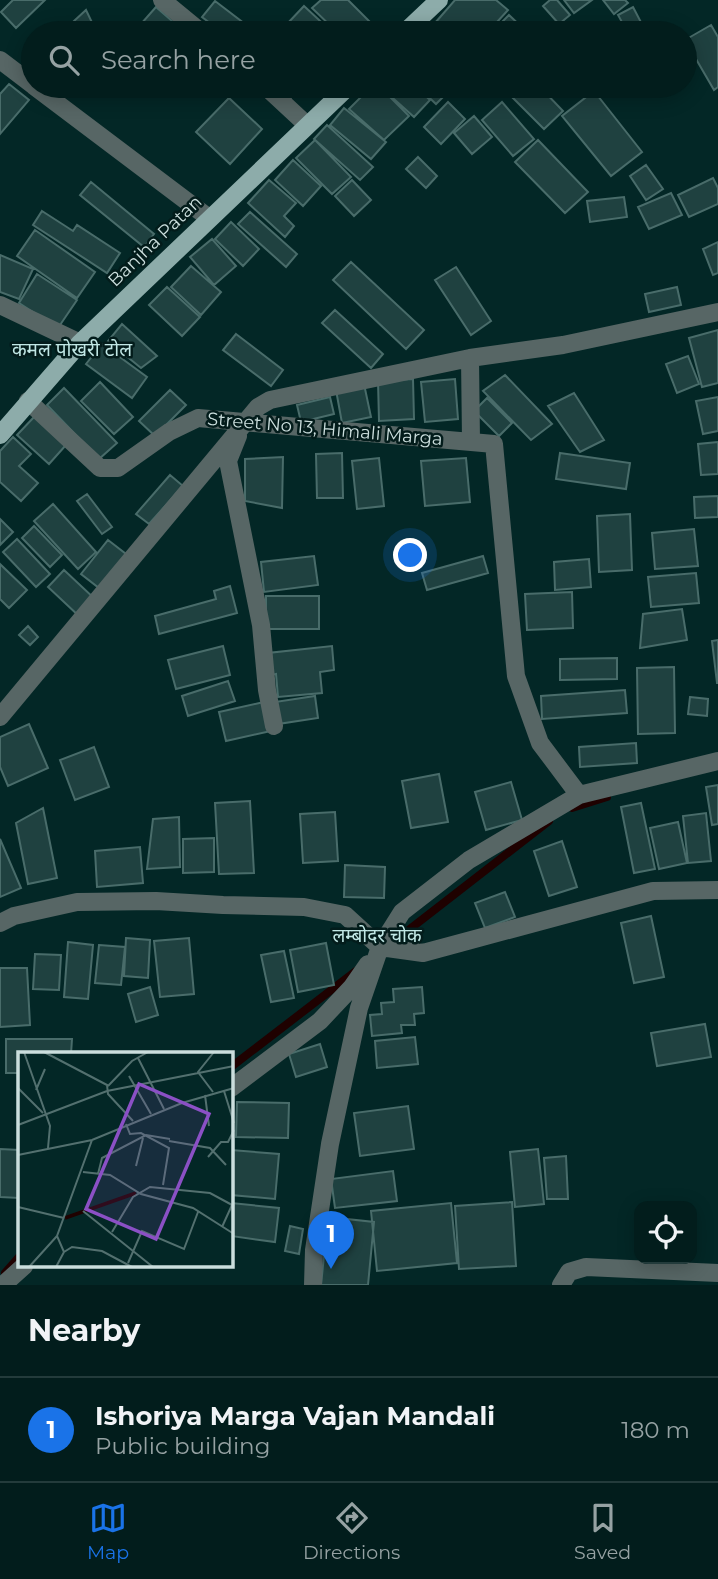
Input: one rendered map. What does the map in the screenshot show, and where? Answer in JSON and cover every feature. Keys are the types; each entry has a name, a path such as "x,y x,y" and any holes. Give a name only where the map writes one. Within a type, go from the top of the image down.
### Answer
{"main road":[{"path":"417,21 439,0"},
{"name":"Banjha Patan","path":"0,435 80,343 336,98"}],"street":[{"path":"162,0 187,21"},
{"path":"0,60 21,75"},
{"path":"51,98 209,218"},
{"path":"278,98 307,125"},
{"path":"0,305 80,343"},
{"path":"0,716 243,423 258,407 270,400 470,358 563,345 718,312"},
{"path":"470,358 471,441"},
{"name":"Street No 13, Himali Marga","path":"28,401 100,468 118,468 169,432 198,418 494,444 516,676 540,743 579,795"},
{"path":"243,423 228,461 261,625 267,690 274,726"},
{"path":"233,1086 320,1021 352,987 402,912 469,860 579,795 718,761"},
{"path":"0,923 14,916 77,901 304,907 345,915 380,947 424,953 653,891 718,890"},
{"path":"313,1285 314,1250 330,1144 359,1008 380,947"},
{"path":"561,1285 569,1272 586,1267 718,1273"},
{"path":"3,1285 22,1268"}],"building":[{"path":"13,0 45,0 16,28 1,12"},
{"path":"321,0 348,0 369,21 326,21 312,8"},
{"path":"455,0 496,0 508,10 498,21 437,21"},
{"path":"550,0 557,0 570,15 563,21 556,21 543,6"},
{"path":"564,0 592,0 574,13"},
{"path":"603,0 625,0 628,3 614,14"},
{"path":"215,1 241,21 207,21 202,17"},
{"path":"304,6 320,21 290,21"},
{"path":"156,7 172,21 144,21"},
{"path":"633,7 640,21 621,21 618,15"},
{"path":"86,10 91,21 74,21"},
{"path":"509,15 515,21 503,21"},
{"path":"711,25 718,37 718,87 714,90 697,61 697,33"},
{"path":"9,84 21,94 21,98 29,100 0,134 0,94"},
{"path":"229,98 262,129 230,164 196,132"},
{"path":"360,98 391,98 409,116 384,140 349,109"},
{"path":"393,98 428,98 430,100 414,117"},
{"path":"430,98 442,98 436,104"},
{"path":"513,98 551,98 563,111 544,129"},
{"path":"585,98 600,98 642,152 611,176 562,116"},
{"path":"448,102 465,119 441,144 424,127"},
{"path":"502,102 534,139 513,156 482,120"},
{"path":"344,108 386,142 371,159 330,125"},
{"path":"474,116 492,137 472,154 454,133"},
{"path":"327,125 373,167 360,180 314,139"},
{"path":"315,140 351,177 332,194 296,158"},
{"path":"538,140 588,192 565,213 515,162"},
{"path":"418,157 437,176 426,188 406,169"},
{"path":"293,160 321,186 303,206 275,180"},
{"path":"646,165 663,189 646,200 630,176"},
{"path":"713,178 718,188 718,204 689,217 678,195"},
{"path":"269,180 296,203 284,216 294,226 285,237 248,203"},
{"path":"352,180 371,200 354,216 335,196"},
{"path":"91,182 154,234 144,247 80,195"},
{"path":"671,193 682,215 649,229 638,207"},
{"path":"624,197 627,217 590,222 587,201"},
{"path":"42,211 73,231 77,225 120,253 107,273 33,225"},
{"path":"250,212 297,254 286,267 238,224"},
{"path":"231,222 259,249 243,266 215,239"},
{"path":"35,230 95,272 77,298 17,256"},
{"path":"212,239 236,266 214,285 190,257"},
{"path":"718,242 718,273 713,275 703,249"},
{"path":"0,255 33,269 19,299 0,292"},
{"path":"351,262 424,330 406,349 333,280"},
{"path":"191,266 221,292 201,315 171,287"},
{"path":"456,267 491,321 471,335 435,280"},
{"path":"37,274 77,300 58,328 19,303"},
{"path":"167,287 200,317 182,336 149,305"},
{"path":"677,287 681,305 649,312 645,294"},
{"path":"335,310 383,354 371,368 322,323"},
{"path":"122,324 157,356 141,368 108,341"},
{"path":"718,330 718,383 702,387 689,338"},
{"path":"236,334 283,370 271,386 223,350"},
{"path":"102,344 147,377 132,398 86,364"},
{"path":"688,356 699,384 677,393 666,364"},
{"path":"505,375 552,424 531,440 483,391"},
{"path":"413,379 414,419 379,421 378,381"},
{"path":"455,379 458,419 425,422 421,382"},
{"path":"100,382 133,417 114,434 81,401"},
{"path":"364,384 371,417 342,423 336,390"},
{"path":"64,388 117,443 99,459 47,405"},
{"path":"170,390 186,405 155,436 139,421"},
{"path":"574,393 604,440 580,452 548,406"},
{"path":"330,397 334,414 301,422 297,405"},
{"path":"718,397 718,431 703,434 696,401"},
{"path":"487,398 512,423 499,436 474,411"},
{"path":"35,416 66,445 49,464 17,435"},
{"path":"13,437 31,454 19,466 38,483 21,501 0,482 0,451"},
{"path":"718,442 718,474 701,475 698,444"},
{"path":"342,453 343,498 317,498 316,454"},
{"path":"560,453 630,463 626,489 556,479"},
{"path":"283,457 282,508 245,501 245,459"},
{"path":"379,458 384,506 357,509 352,461"},
{"path":"466,458 470,502 425,506 421,461"},
{"path":"170,475 183,486 149,524 136,514"},
{"path":"87,494 112,527 102,534 77,501"},
{"path":"718,496 718,517 695,518 694,497"},
{"path":"53,504 96,552 78,569 34,521"},
{"path":"630,514 632,570 599,572 597,516"},
{"path":"0,519 13,532 0,545"},
{"path":"34,526 62,555 50,567 22,538"},
{"path":"694,529 698,566 655,569 652,533"},
{"path":"17,539 50,574 36,587 3,552"},
{"path":"108,540 126,554 99,588 81,574"},
{"path":"314,556 318,585 264,592 261,562"},
{"path":"483,556 488,573 427,590 422,573"},
{"path":"589,559 591,587 555,590 554,562"},
{"path":"0,564 27,590 9,608 0,599"},
{"path":"64,570 96,600 80,617 48,587"},
{"path":"696,573 699,603 651,607 648,577"},
{"path":"230,586 237,613 159,634 155,616 216,599 214,591"},
{"path":"572,592 573,628 527,630 525,594"},
{"path":"266,596 319,596 319,629 266,629"},
{"path":"682,609 687,640 640,648 643,614"},
{"path":"28,626 38,637 30,645 19,635"},
{"path":"718,640 718,683 717,683 712,641"},
{"path":"223,646 230,675 176,689 168,660"},
{"path":"332,646 334,670 320,672 322,693 278,697 276,674 271,675 268,653"},
{"path":"617,658 617,679 560,680 560,659"},
{"path":"674,667 675,733 638,734 637,668"},
{"path":"228,681 235,701 188,716 182,696"},
{"path":"625,690 627,713 542,719 541,696"},
{"path":"315,696 318,718 278,724 275,702"},
{"path":"690,697 708,699 707,716 688,714"},
{"path":"264,702 271,731 226,741 219,712"},
{"path":"29,724 48,768 8,786 0,767 0,737"},
{"path":"636,743 637,763 580,767 579,747"},
{"path":"94,747 109,787 75,800 60,760"},
{"path":"439,774 448,822 411,828 402,781"},
{"path":"511,782 522,820 486,830 475,792"},
{"path":"718,785 718,824 712,825 706,787"},
{"path":"250,801 254,873 219,874 215,803"},
{"path":"641,803 655,869 634,873 621,807"},
{"path":"43,808 57,878 28,884 16,823"},
{"path":"335,812 338,861 303,863 300,814"},
{"path":"706,813 711,861 688,863 683,816"},
{"path":"179,817 180,867 147,869 153,819"},
{"path":"678,822 687,863 659,869 650,828"},
{"path":"214,838 214,872 183,873 183,839"},
{"path":"0,839 21,888 0,897"},
{"path":"562,841 577,887 549,896 534,851"},
{"path":"140,847 143,883 97,887 95,851"},
{"path":"345,865 385,867 384,898 344,897"},
{"path":"505,892 515,917 485,928 475,903"},
{"path":"651,916 664,977 634,983 621,923"},
{"path":"126,938 150,940 148,978 124,976"},
{"path":"189,938 194,994 160,997 154,941"},
{"path":"68,942 93,945 88,999 64,997"},
{"path":"326,943 334,985 298,992 290,950"},
{"path":"99,945 125,947 121,985 95,983"},
{"path":"284,951 294,998 271,1002 261,955"},
{"path":"35,954 61,955 59,990 33,989"},
{"path":"0,968 27,968 30,1025 0,1027"},
{"path":"150,987 158,1015 136,1022 128,994"},
{"path":"422,987 424,1013 414,1014 415,1025 401,1025 402,1033 372,1036 370,1015 382,1014 381,1003 394,1002 393,989"},
{"path":"705,1024 711,1057 657,1066 651,1033"},
{"path":"415,1037 418,1064 377,1068 375,1041"},
{"path":"6,1039 72,1039 71,1052 18,1052 18,1073 6,1073"},
{"path":"320,1044 327,1067 296,1077 289,1054"},
{"path":"237,1102 289,1103 288,1138 236,1137"},
{"path":"408,1106 414,1149 360,1156 354,1113"},
{"path":"0,1149 18,1150 18,1198 0,1197"},
{"path":"538,1149 544,1204 515,1207 510,1152"},
{"path":"233,1150 279,1154 275,1199 233,1195"},
{"path":"566,1156 568,1199 547,1199 544,1158"},
{"path":"393,1171 397,1201 335,1208 331,1179"},
{"path":"512,1202 516,1266 459,1269 455,1206"},
{"path":"233,1203 279,1208 275,1242 233,1236"},
{"path":"451,1203 457,1263 377,1271 371,1211"},
{"path":"328,1217 374,1222 368,1285 321,1285"},
{"path":"290,1226 303,1229 299,1254 285,1251"}],"waterway":[{"path":"572,808 607,797"},
{"path":"388,946 549,821"},
{"path":"233,1065 356,971"},
{"path":"5,1273 18,1258"}],"place":[{"name":"Ishoriya Marga Vajan Mandali","path":"331,1269"}],"district":[{"name":"कमल पोखरी टोल","path":"72,349"},
{"name":"लम्बोदर चोक","path":"377,935"}]}
